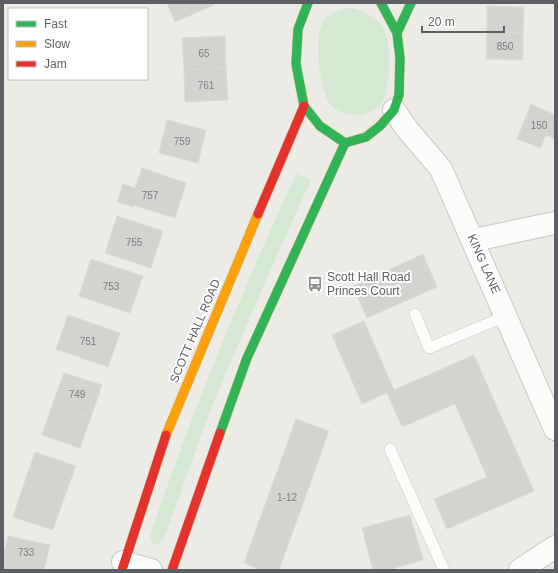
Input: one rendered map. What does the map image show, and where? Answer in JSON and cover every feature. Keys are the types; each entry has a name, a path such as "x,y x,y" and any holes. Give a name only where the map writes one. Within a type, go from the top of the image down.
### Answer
{"highway":[{"path":"308,3 298,29 296,64 304,106 320,126 345,143"},
{"path":"172,570 247,358 345,143 366,137 380,126 394,110 399,95 400,78 397,33 380,3"},
{"path":"397,33 411,3"},
{"name":"SCOTT HALL ROAD","path":"122,566 170,421 304,106"}],"street":[{"name":"KING LANE","path":"394,110 407,129 441,169 474,240 555,429"},
{"path":"474,240 555,223"},
{"path":"520,570 555,547"},
{"path":"122,566 152,570"}],"lane":[{"path":"415,314 428,348 506,316"},
{"path":"390,449 444,570"}],"green space":[{"path":"352,8 369,14 379,23 386,34 389,55 388,78 384,99 380,106 374,110 360,115 346,114 337,110 330,104 323,87 318,51 320,29 326,18 336,11"},
{"path":"296,174 311,180 211,408 164,539 157,545 152,543 150,536 183,443 218,353"}],"building":[{"path":"167,3 213,3 214,5 175,22"},
{"path":"487,6 524,7 523,33 487,32"},
{"path":"487,32 523,33 523,60 486,59"},
{"path":"225,36 226,68 184,70 182,38"},
{"path":"226,68 228,100 185,102 184,70"},
{"path":"531,104 555,115 555,139 546,135 540,148 517,139"},
{"path":"167,120 206,130 198,163 159,153"},
{"path":"142,168 186,183 175,218 133,205 133,207 117,202 123,184 135,188"},
{"path":"117,216 163,231 151,268 105,253"},
{"path":"423,254 437,287 367,318 353,286"},
{"path":"91,259 143,276 130,313 79,296"},
{"path":"68,315 120,333 108,367 56,349"},
{"path":"364,321 394,390 474,355 534,491 447,529 434,499 487,477 455,404 402,427 387,393 362,404 332,335"},
{"path":"64,373 102,385 91,417 53,403"},
{"path":"53,403 91,417 80,448 42,435"},
{"path":"296,419 329,431 279,570 262,570 244,563"},
{"path":"35,452 76,466 64,498 24,484"},
{"path":"24,484 64,498 53,530 13,517"},
{"path":"410,515 423,560 388,570 373,570 362,528"},
{"path":"8,536 50,545 44,570 3,570 3,559"}],"traffic: fast":[{"path":"308,3 298,29 296,64 304,106 320,126 345,143 366,137 380,126 394,110 399,95 400,58 397,33 381,3"},
{"path":"397,33 411,3"},
{"path":"220,433 247,358 345,143"}],"traffic: slow":[{"path":"166,435 258,214"}],"traffic: jam":[{"path":"258,214 304,106"},
{"path":"172,570 220,433"},
{"path":"122,570 166,435"}],"place":[{"name":"Scott Hall Road Princes Court","path":"315,284"}]}
